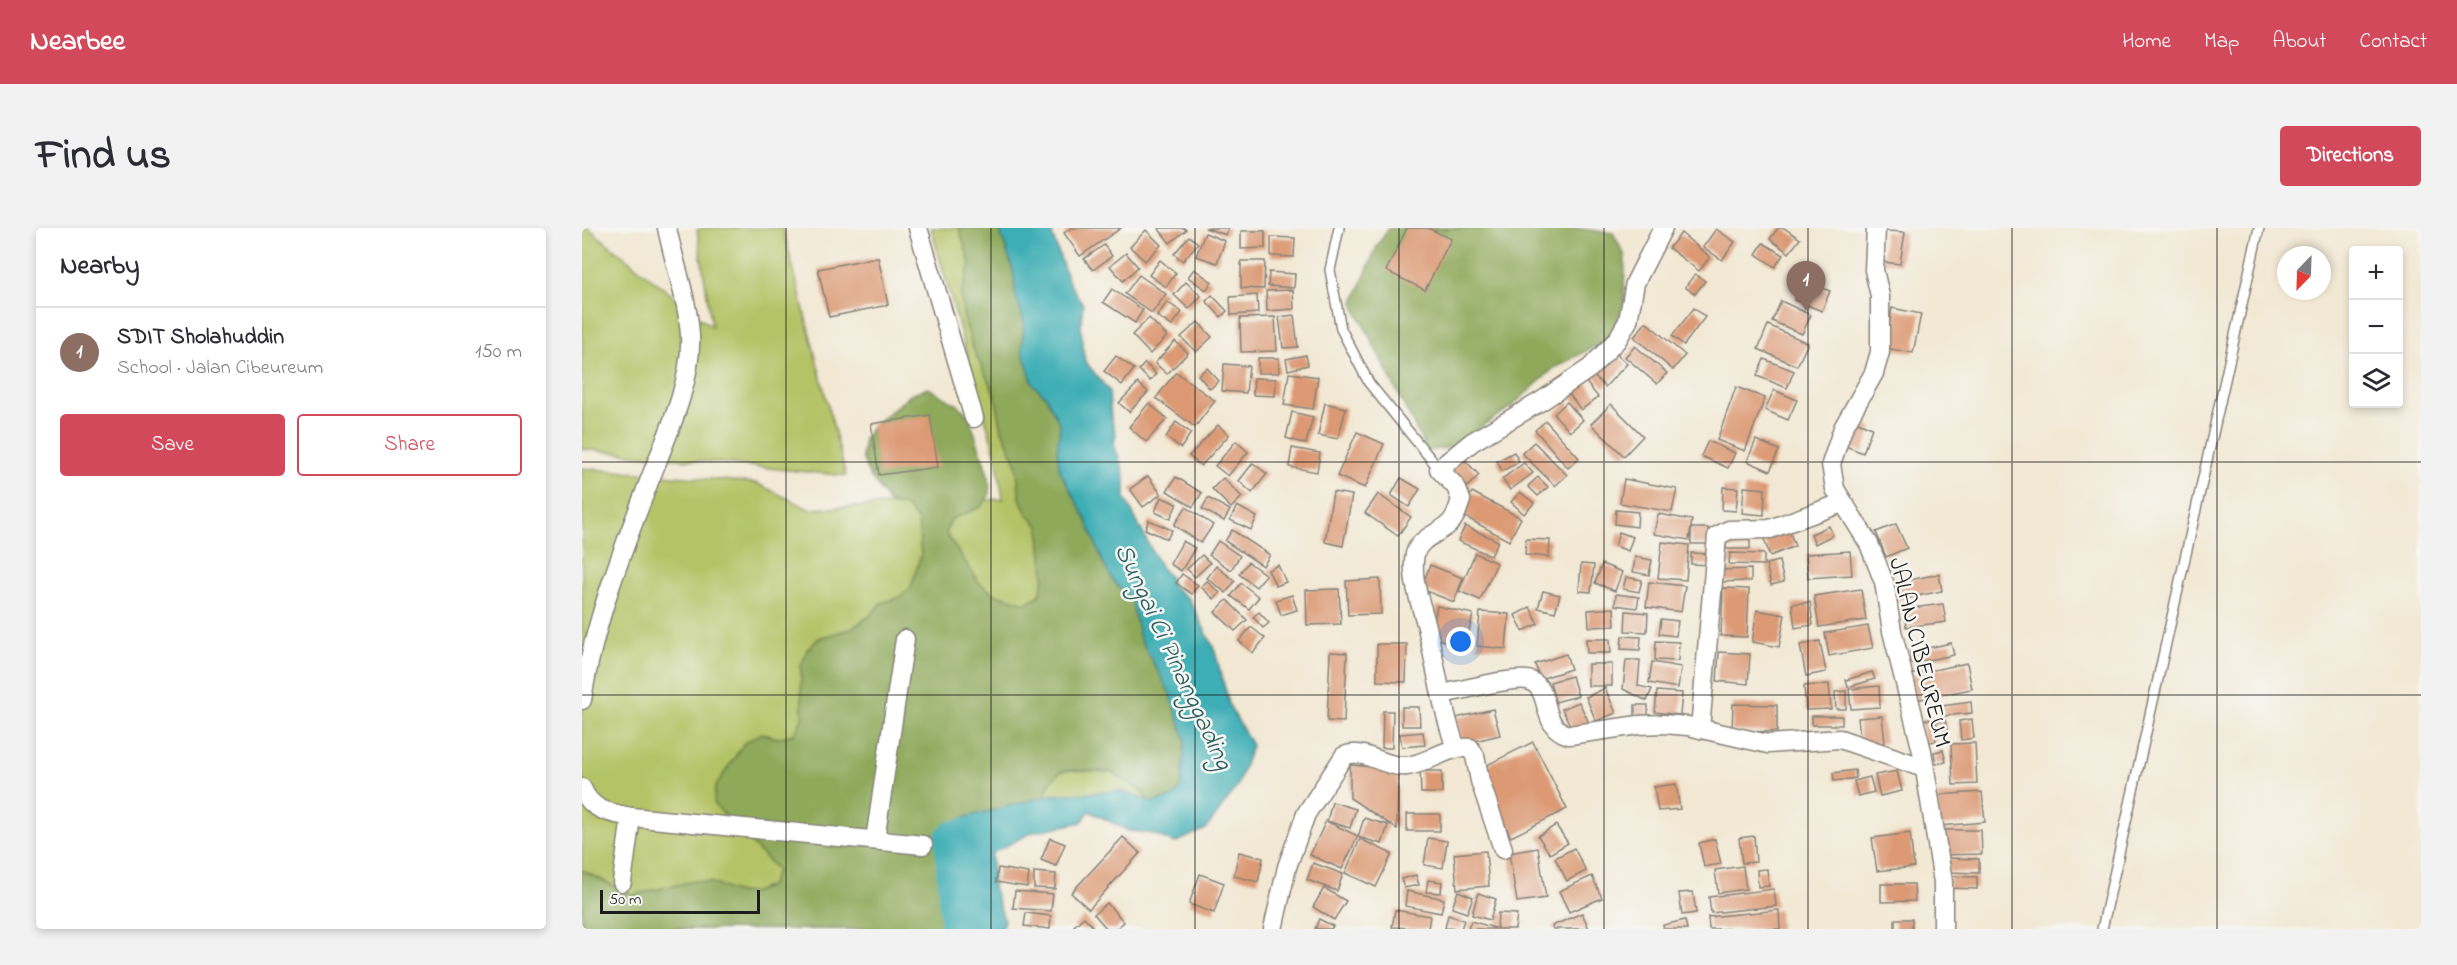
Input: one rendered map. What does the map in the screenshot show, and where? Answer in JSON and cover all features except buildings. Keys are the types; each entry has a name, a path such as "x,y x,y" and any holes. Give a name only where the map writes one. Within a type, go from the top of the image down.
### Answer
{"street":[{"path":"582,700 588,660 602,609 675,412 687,368 690,335 667,228"},
{"path":"918,228 974,418"},
{"path":"1456,748 1447,724 1442,694 1415,586 1416,552 1422,542 1450,524 1461,500 1456,487 1439,469 1472,442 1543,400 1590,368 1617,340 1628,321 1635,283 1663,228"},
{"name":"JALAN CIBEUREUM","path":"1876,228 1874,270 1880,296 1880,352 1874,373 1843,428 1831,464 1834,489 1869,544 1884,582 1892,631 1924,768 1943,882 1942,929"},
{"path":"1700,729 1718,537 1728,530 1770,529 1842,503"},
{"path":"875,840 905,639"},
{"path":"1442,694 1513,680 1530,680 1540,689 1552,725 1560,733 1569,735 1651,724 1700,729 1768,744 1840,739 1924,768"},
{"path":"1273,929 1287,867 1306,814 1344,756 1352,753 1361,753 1391,766 1408,766 1456,748 1466,747 1472,750 1503,849"},
{"path":"582,788 587,801 603,812 631,817 923,845"},
{"path":"622,882 631,817"}],"lane":[{"path":"1339,228 1330,270 1341,329 1369,383 1439,469"},
{"path":"2102,929 2259,228"}],"green space":[{"path":"582,228 588,228 712,327 697,230 704,228 783,228 846,476 582,449"},
{"path":"931,228 990,228 1175,801 1137,804 956,787 962,929 582,929 582,468 756,483 809,509 1003,499 996,456"},
{"path":"959,228 1007,228 1193,704 1193,799 1155,808 1140,790 1111,772 1067,770 1060,772 1049,784 1042,807 981,853 959,929 582,929 582,870 632,895 694,881 710,882 738,893 754,892 770,886 777,870 714,804 715,787 744,743 762,733 777,738 794,734 802,719 801,667 807,650 819,638 850,629 870,616 881,603 898,598 911,587 921,555 918,520 906,507 889,503 868,473 862,457 864,439 874,425 913,393 928,388 958,405 969,416 989,478 990,494 981,507 951,519 946,534 981,585 995,594 1026,603 1040,595 1044,577 1039,526 1027,514 1020,498 1016,462 1002,430 995,395 973,349 963,314 961,296 970,263"},
{"path":"1389,228 1573,228 1613,233 1625,256 1624,303 1612,337 1554,368 1510,408 1480,427 1459,446 1427,451 1353,304 1377,246"}],"water":[{"path":"999,228 1050,228 1069,283 1083,304 1081,328 1085,361 1109,391 1111,418 1116,434 1114,444 1125,476 1125,498 1161,568 1169,576 1172,586 1189,599 1214,648 1230,707 1252,745 1237,787 1206,829 1175,843 1153,834 1129,831 1089,811 1082,822 1033,832 992,853 993,887 1004,919 1002,929 946,929 945,923 956,920 963,910 960,861 952,852 962,818 1051,795 1120,791 1152,802 1173,797 1181,787 1185,739 1169,692 1140,638 1131,600 1113,581 1104,565 1086,519 1060,471 1057,453 1060,425 1046,397 1033,384 1022,350 1024,322 1016,297 1013,270"}],"waterway":[{"name":"Sungai Ci Pinanggading","path":"960,929 954,840 990,833"}],"place":[{"name":"SDIT Sholahuddin","path":"1806,311"}]}
